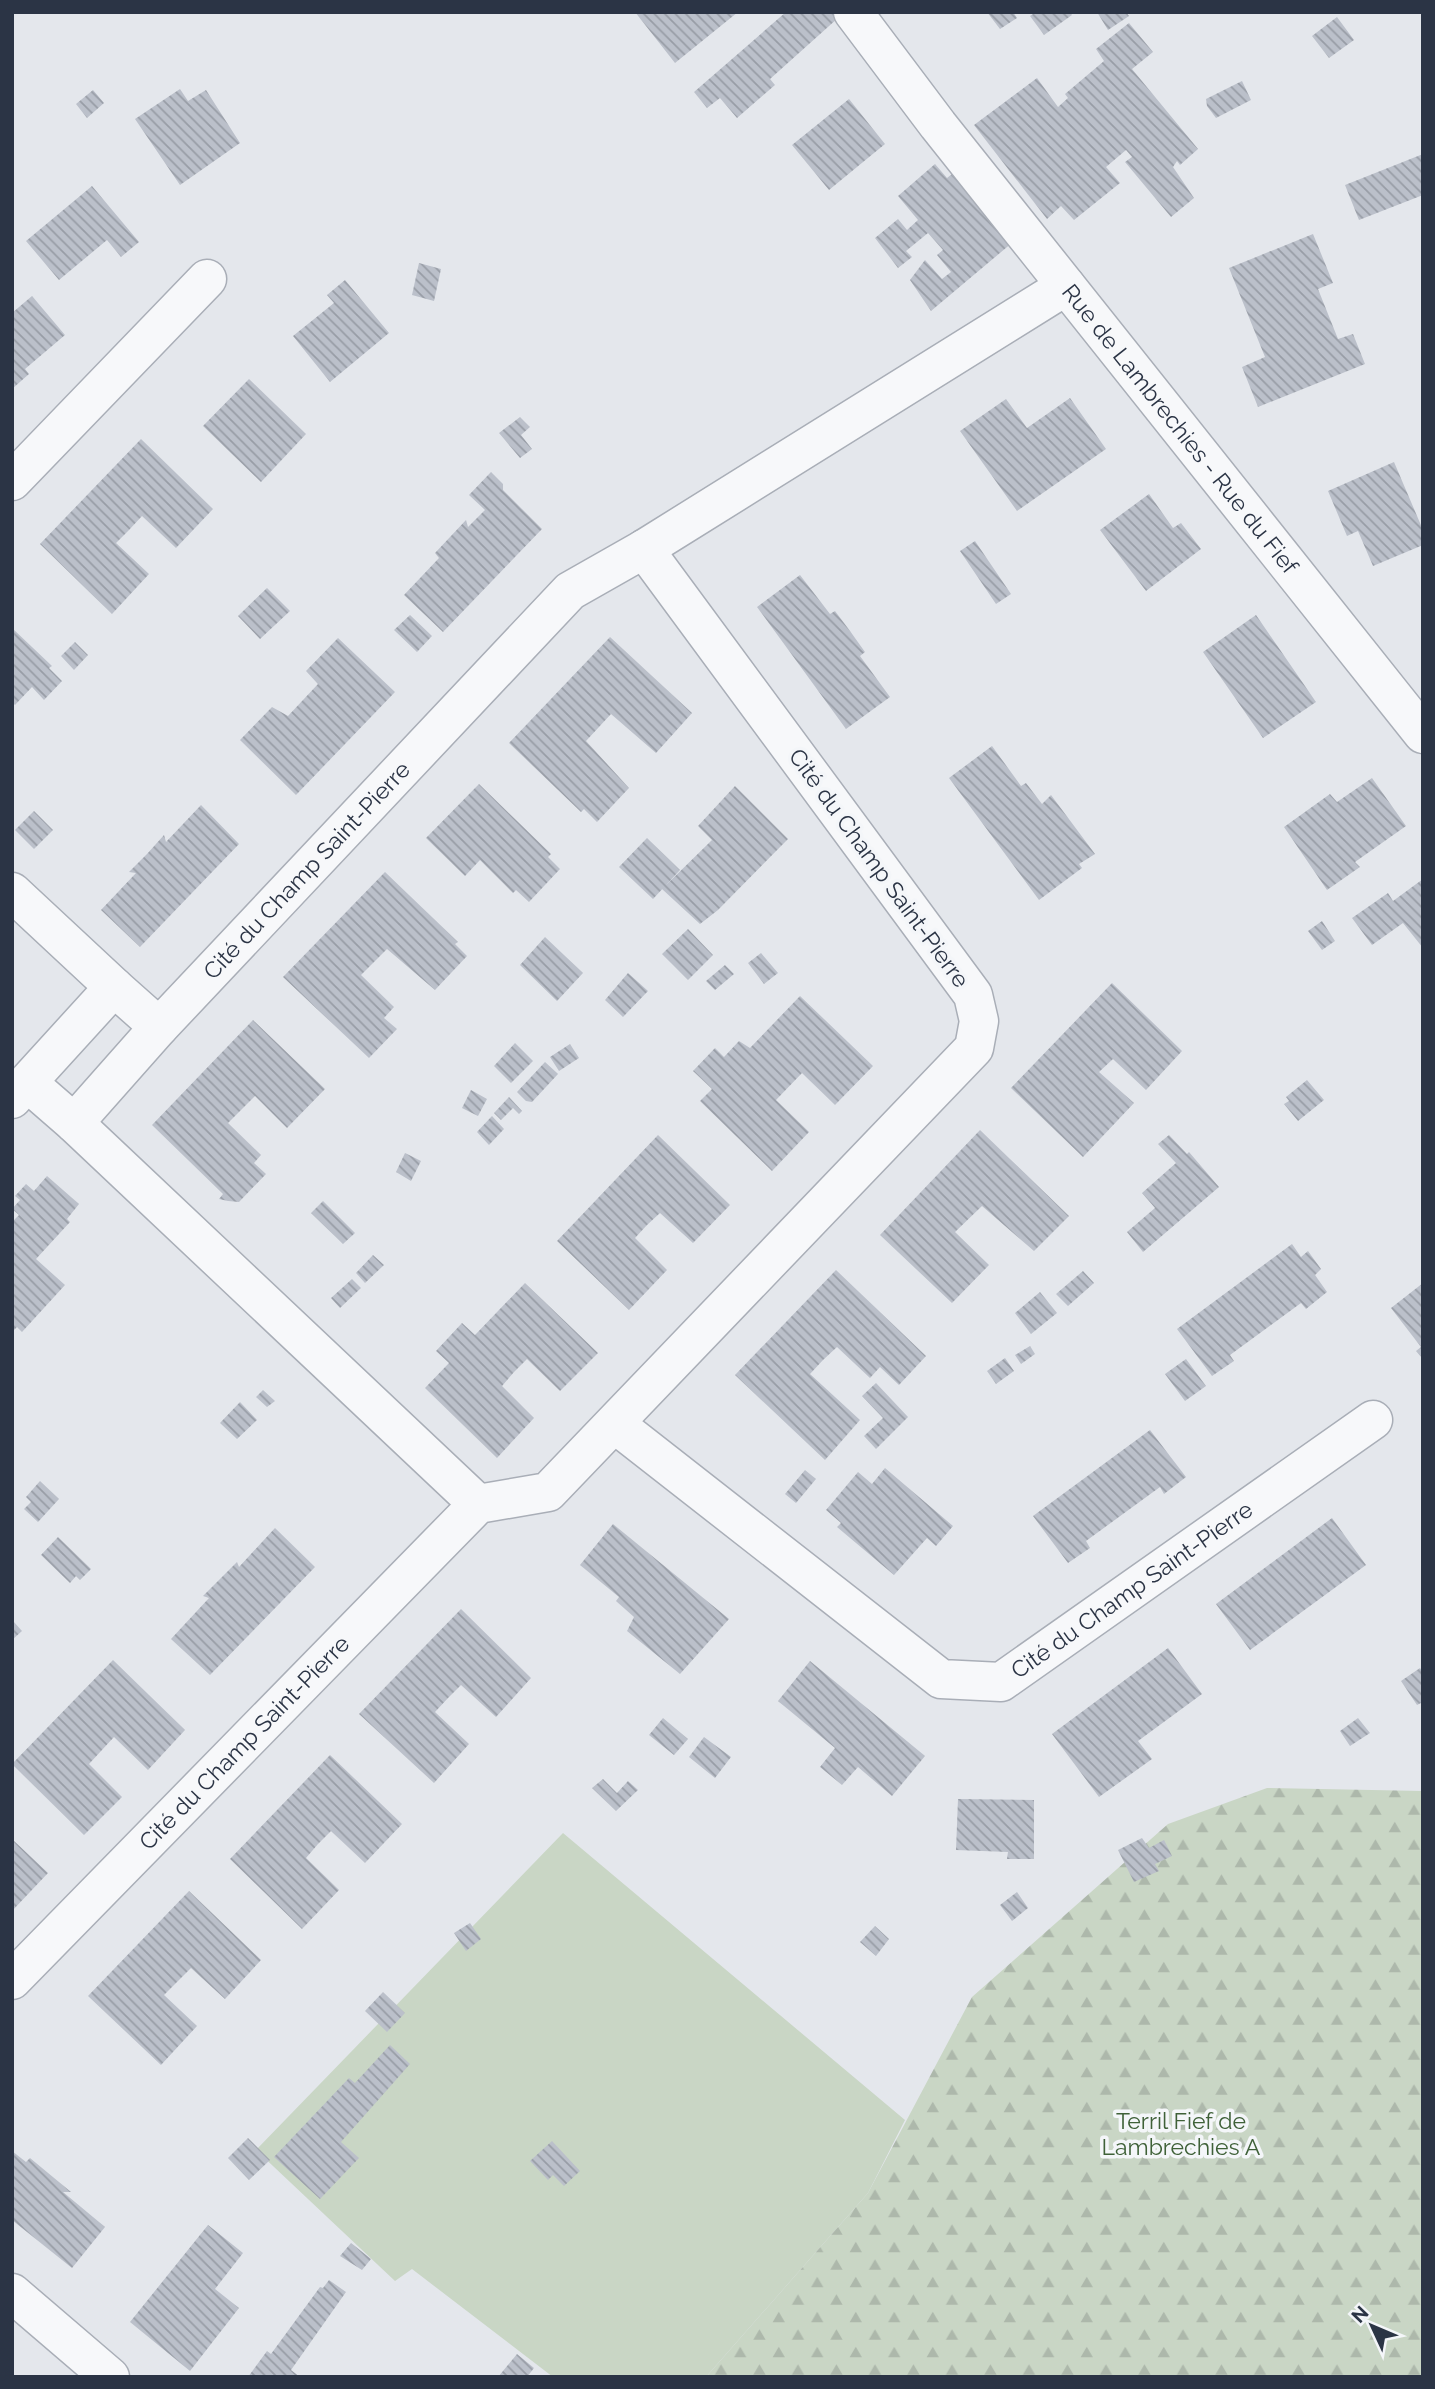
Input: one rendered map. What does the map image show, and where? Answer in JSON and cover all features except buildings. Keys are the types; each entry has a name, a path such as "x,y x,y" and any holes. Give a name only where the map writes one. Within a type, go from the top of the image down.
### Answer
{"street":[{"name":"Rue de Lambrechies - Rue du Fief","path":"853,12 938,125 1423,734"},
{"path":"12,481 207,279"},
{"name":"Cité du Champ Saint-Pierre","path":"74,1123 159,1027 570,591 644,549 1066,286"},
{"name":"Cité du Champ Saint-Pierre","path":"12,1980 478,1504 548,1492 974,1048 979,1021 973,995 644,549"},
{"path":"12,892 159,1027"},
{"path":"114,987 20,1091 74,1123 478,1504"},
{"name":"Cité du Champ Saint-Pierre","path":"615,1424 941,1679 1001,1682 1373,1420"},
{"path":"12,2293 110,2377"}],"green space":[{"name":"Terril Fief de Lambrechies A","path":"1267,1788 1423,1791 1423,2377 706,2377 868,2193 972,1997 1168,1824"},
{"path":"563,1833 905,2120 868,2193 706,2377 553,2377 412,2269 395,2281 256,2150"}]}
